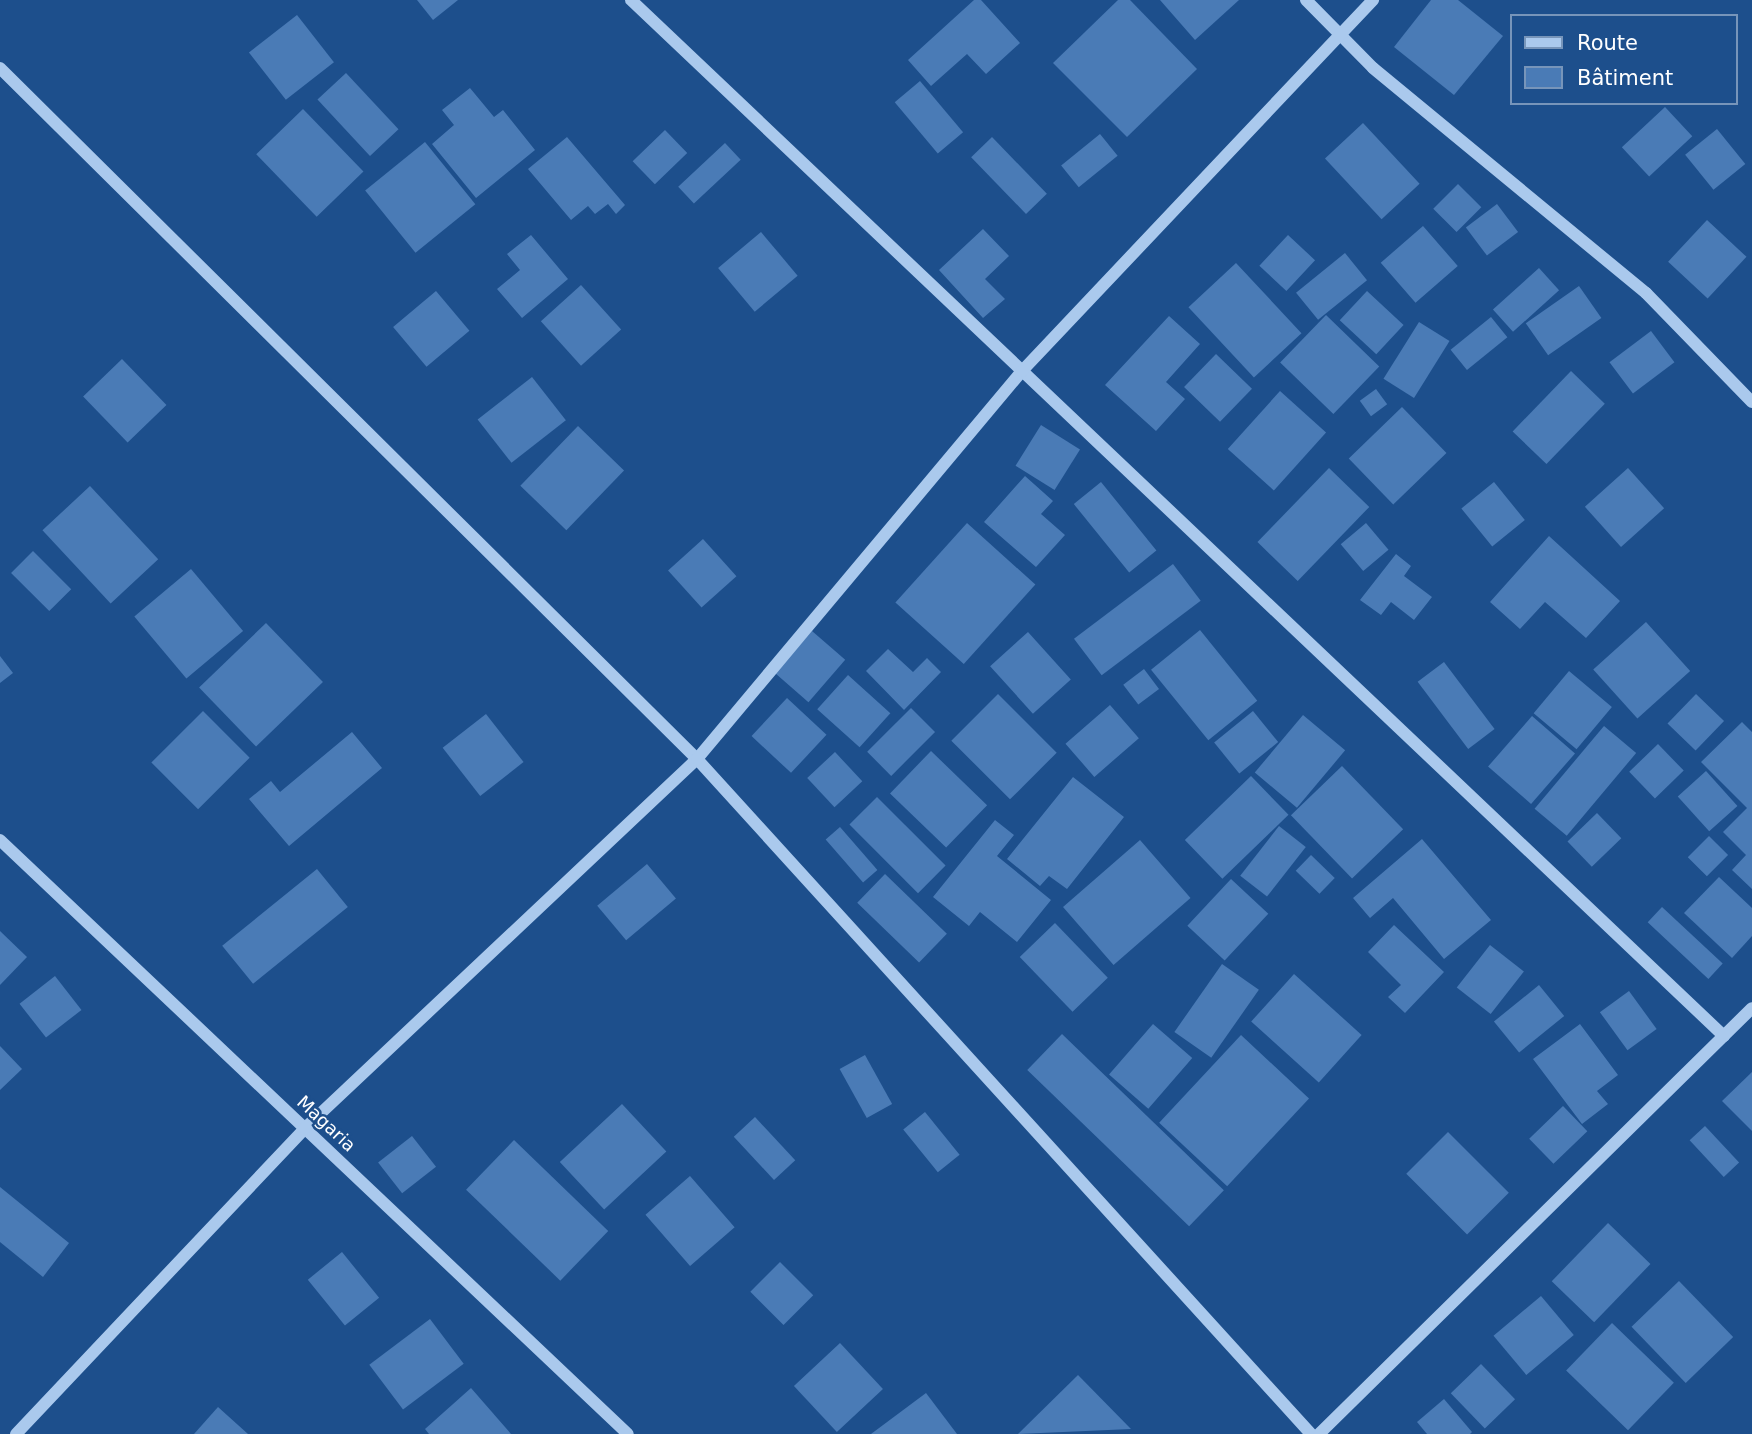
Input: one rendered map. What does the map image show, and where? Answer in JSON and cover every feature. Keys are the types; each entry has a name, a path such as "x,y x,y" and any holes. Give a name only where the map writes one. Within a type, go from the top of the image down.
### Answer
{"street":[{"path":"631,0 1724,1037"},
{"path":"1306,0 1373,68 1646,293 1752,401"},
{"path":"16,1434 304,1128 697,759 1022,371 1373,0"},
{"path":"0,68 697,759 1311,1434"},
{"name":"Magaria","path":"0,839 628,1434"},
{"path":"1319,1434 1752,1008"}],"building":[{"path":"417,0 458,0 433,20"},
{"path":"974,0 981,0 1020,43 986,74 967,54 931,86 908,60"},
{"path":"1118,0 1130,0 1197,69 1127,137 1053,63"},
{"path":"1160,0 1239,0 1195,40"},
{"path":"1431,0 1458,0 1503,36 1454,95 1394,47"},
{"path":"297,15 334,62 286,100 249,53"},
{"path":"346,73 399,129 370,156 317,100"},
{"path":"920,81 963,132 938,154 895,102"},
{"path":"470,88 494,117 503,110 535,150 476,198 432,144 454,125 442,110"},
{"path":"1665,107 1692,136 1649,176 1622,147"},
{"path":"303,109 363,172 317,217 256,154"},
{"path":"1363,123 1420,184 1382,219 1325,158"},
{"path":"1717,129 1745,164 1713,190 1685,155"},
{"path":"665,130 687,153 655,184 633,161"},
{"path":"1100,134 1118,156 1079,187 1061,165"},
{"path":"567,137 625,205 616,214 608,204 595,214 588,206 571,220 528,169"},
{"path":"992,137 1047,194 1026,214 971,157"},
{"path":"425,142 475,204 416,253 365,190"},
{"path":"725,143 741,160 694,203 678,187"},
{"path":"1458,184 1481,207 1457,232 1433,209"},
{"path":"1497,204 1518,232 1487,255 1466,227"},
{"path":"1707,220 1746,257 1708,299 1668,262"},
{"path":"1423,226 1458,266 1416,303 1381,263"},
{"path":"983,229 1009,256 985,279 1005,299 983,318 939,270"},
{"path":"761,232 798,276 755,312 718,268"},
{"path":"531,235 568,279 522,318 497,289 520,270 507,254"},
{"path":"1288,235 1315,260 1286,291 1259,266"},
{"path":"1345,253 1367,280 1318,320 1296,293"},
{"path":"1236,263 1301,333 1254,378 1188,307"},
{"path":"1539,268 1559,290 1513,332 1493,309"},
{"path":"581,285 621,330 581,366 541,321"},
{"path":"1579,286 1601,318 1548,355 1526,323"},
{"path":"436,291 469,331 427,367 393,327"},
{"path":"1367,291 1404,325 1376,354 1340,320"},
{"path":"1326,315 1379,366 1333,414 1280,362"},
{"path":"1169,316 1200,344 1166,382 1185,399 1156,431 1105,385"},
{"path":"1491,317 1507,337 1467,370 1451,350"},
{"path":"1419,322 1450,341 1414,398 1383,379"},
{"path":"1651,331 1674,362 1633,393 1609,362"},
{"path":"1216,354 1252,389 1220,422 1184,387"},
{"path":"122,359 166,405 128,443 83,397"},
{"path":"1571,371 1605,404 1546,464 1513,431"},
{"path":"532,377 566,420 511,463 478,419"},
{"path":"1376,389 1387,404 1371,416 1360,401"},
{"path":"1280,391 1326,432 1274,490 1228,449"},
{"path":"1402,407 1446,453 1393,504 1349,458"},
{"path":"1041,425 1080,449 1055,490 1016,466"},
{"path":"578,426 624,470 566,530 520,486"},
{"path":"1329,468 1369,507 1298,581 1257,542"},
{"path":"1628,468 1664,508 1621,547 1585,507"},
{"path":"1025,476 1053,501 1041,514 1065,535 1036,567 984,522"},
{"path":"1101,482 1156,550 1129,572 1074,504"},
{"path":"1494,482 1525,520 1492,547 1461,508"},
{"path":"90,486 158,559 111,603 42,530"},
{"path":"967,523 1035,585 964,664 895,603"},
{"path":"1366,523 1388,550 1363,571 1341,544"},
{"path":"1549,536 1620,601 1586,638 1545,602 1520,629 1490,602"},
{"path":"703,539 736,576 702,608 668,570"},
{"path":"33,551 71,589 49,611 11,573"},
{"path":"1396,554 1411,566 1404,576 1432,597 1414,620 1391,602 1381,615 1360,600"},
{"path":"1173,564 1201,601 1102,675 1074,639"},
{"path":"191,569 243,631 186,679 134,617"},
{"path":"1646,622 1690,671 1637,719 1593,670"},
{"path":"266,623 323,682 256,747 199,688"},
{"path":"1200,630 1257,701 1208,740 1151,670"},
{"path":"812,631 845,660 808,702 775,673"},
{"path":"1028,632 1071,680 1033,714 990,666"},
{"path":"888,649 913,672 927,658 941,672 904,710 866,671"},
{"path":"0,656 13,673 0,683"},
{"path":"1444,662 1495,729 1468,749 1418,682"},
{"path":"1144,669 1159,689 1138,705 1123,685"},
{"path":"1569,671 1612,707 1577,749 1534,713"},
{"path":"848,675 890,713 860,747 817,709"},
{"path":"998,694 1057,753 1010,799 951,741"},
{"path":"1696,694 1724,721 1696,751 1668,723"},
{"path":"787,698 826,735 791,773 752,736"},
{"path":"1110,705 1139,738 1094,777 1065,744"},
{"path":"911,708 935,732 891,776 867,752"},
{"path":"203,711 250,758 198,809 151,763"},
{"path":"1253,711 1278,742 1239,774 1214,742"},
{"path":"486,714 524,762 480,796 443,748"},
{"path":"1303,715 1345,750 1297,808 1255,772"},
{"path":"1532,716 1575,753 1531,804 1488,767"},
{"path":"1742,722 1752,732 1752,889 1732,870 1746,855 1723,832 1747,808 1701,762"},
{"path":"1604,726 1636,753 1567,836 1535,809"},
{"path":"352,732 382,768 289,846 249,799 271,781 280,792"},
{"path":"1658,744 1684,771 1655,798 1629,772"},
{"path":"931,751 987,805 946,848 890,793"},
{"path":"835,752 862,781 834,807 807,778"},
{"path":"1342,766 1403,829 1352,879 1291,815"},
{"path":"1706,771 1737,806 1709,831 1678,796"},
{"path":"1251,776 1289,815 1222,879 1185,840"},
{"path":"1073,777 1124,817 1067,889 1049,876 1040,886 1007,859"},
{"path":"877,797 946,866 918,893 849,825"},
{"path":"1597,813 1621,838 1592,867 1568,841"},
{"path":"995,820 1014,835 997,856 1051,900 1017,942 980,912 969,926 933,897"},
{"path":"1279,826 1306,847 1267,897 1240,876"},
{"path":"840,827 877,870 863,882 826,839"},
{"path":"1709,836 1728,855 1707,876 1688,857"},
{"path":"1422,839 1491,920 1444,959 1393,898 1370,918 1353,898"},
{"path":"1140,840 1191,898 1114,965 1063,907"},
{"path":"1311,855 1335,878 1319,894 1296,871"},
{"path":"647,864 676,898 626,940 597,906"},
{"path":"317,869 348,907 253,984 222,946"},
{"path":"885,874 947,934 919,963 857,903"},
{"path":"1719,877 1752,908 1752,936 1732,958 1684,913"},
{"path":"1231,879 1268,914 1225,961 1187,926"},
{"path":"1662,907 1723,964 1708,979 1648,922"},
{"path":"1055,923 1108,978 1073,1012 1020,957"},
{"path":"1394,925 1444,972 1405,1013 1388,997 1401,985 1368,952"},
{"path":"0,931 27,957 0,985"},
{"path":"1490,945 1524,971 1491,1014 1457,988"},
{"path":"1222,964 1259,990 1211,1058 1174,1032"},
{"path":"1294,974 1362,1035 1319,1082 1251,1022"},
{"path":"55,976 81,1010 46,1038 20,1004"},
{"path":"1539,985 1564,1016 1519,1053 1494,1022"},
{"path":"1629,991 1657,1029 1628,1050 1600,1012"},
{"path":"1153,1024 1192,1058 1148,1109 1109,1075"},
{"path":"1580,1024 1618,1075 1597,1091 1608,1104 1582,1124 1533,1059"},
{"path":"1062,1034 1224,1190 1189,1226 1027,1070"},
{"path":"1241,1035 1309,1098 1227,1186 1159,1123"},
{"path":"0,1046 22,1069 0,1090"},
{"path":"865,1055 892,1104 867,1118 840,1069"},
{"path":"1752,1072 1752,1131 1722,1101"},
{"path":"622,1104 666,1152 604,1210 560,1162"},
{"path":"1563,1106 1587,1131 1554,1164 1529,1139"},
{"path":"925,1112 960,1155 938,1172 903,1130"},
{"path":"755,1117 795,1160 774,1180 734,1137"},
{"path":"1705,1126 1739,1163 1724,1177 1690,1140"},
{"path":"1448,1132 1509,1193 1467,1235 1406,1174"},
{"path":"412,1136 436,1167 402,1193 378,1162"},
{"path":"514,1140 608,1231 560,1281 466,1190"},
{"path":"690,1176 735,1227 690,1266 645,1215"},
{"path":"0,1187 69,1243 43,1277 0,1242"},
{"path":"1608,1223 1650,1264 1594,1322 1552,1281"},
{"path":"342,1252 379,1298 345,1326 308,1280"},
{"path":"780,1262 813,1295 784,1325 750,1292"},
{"path":"1679,1281 1733,1337 1686,1383 1632,1327"},
{"path":"1541,1296 1574,1335 1526,1375 1494,1336"},
{"path":"430,1319 464,1364 403,1409 369,1365"},
{"path":"1612,1323 1674,1383 1628,1430 1566,1370"},
{"path":"840,1343 883,1389 837,1432 794,1386"},
{"path":"1481,1364 1515,1399 1485,1428 1451,1393"},
{"path":"1078,1375 1131,1429 1018,1434"},
{"path":"471,1388 511,1434 429,1434 425,1429"},
{"path":"926,1393 957,1434 871,1434"},
{"path":"1444,1399 1472,1432 1470,1434 1427,1434 1417,1422"},
{"path":"218,1407 248,1434 194,1434"}]}
